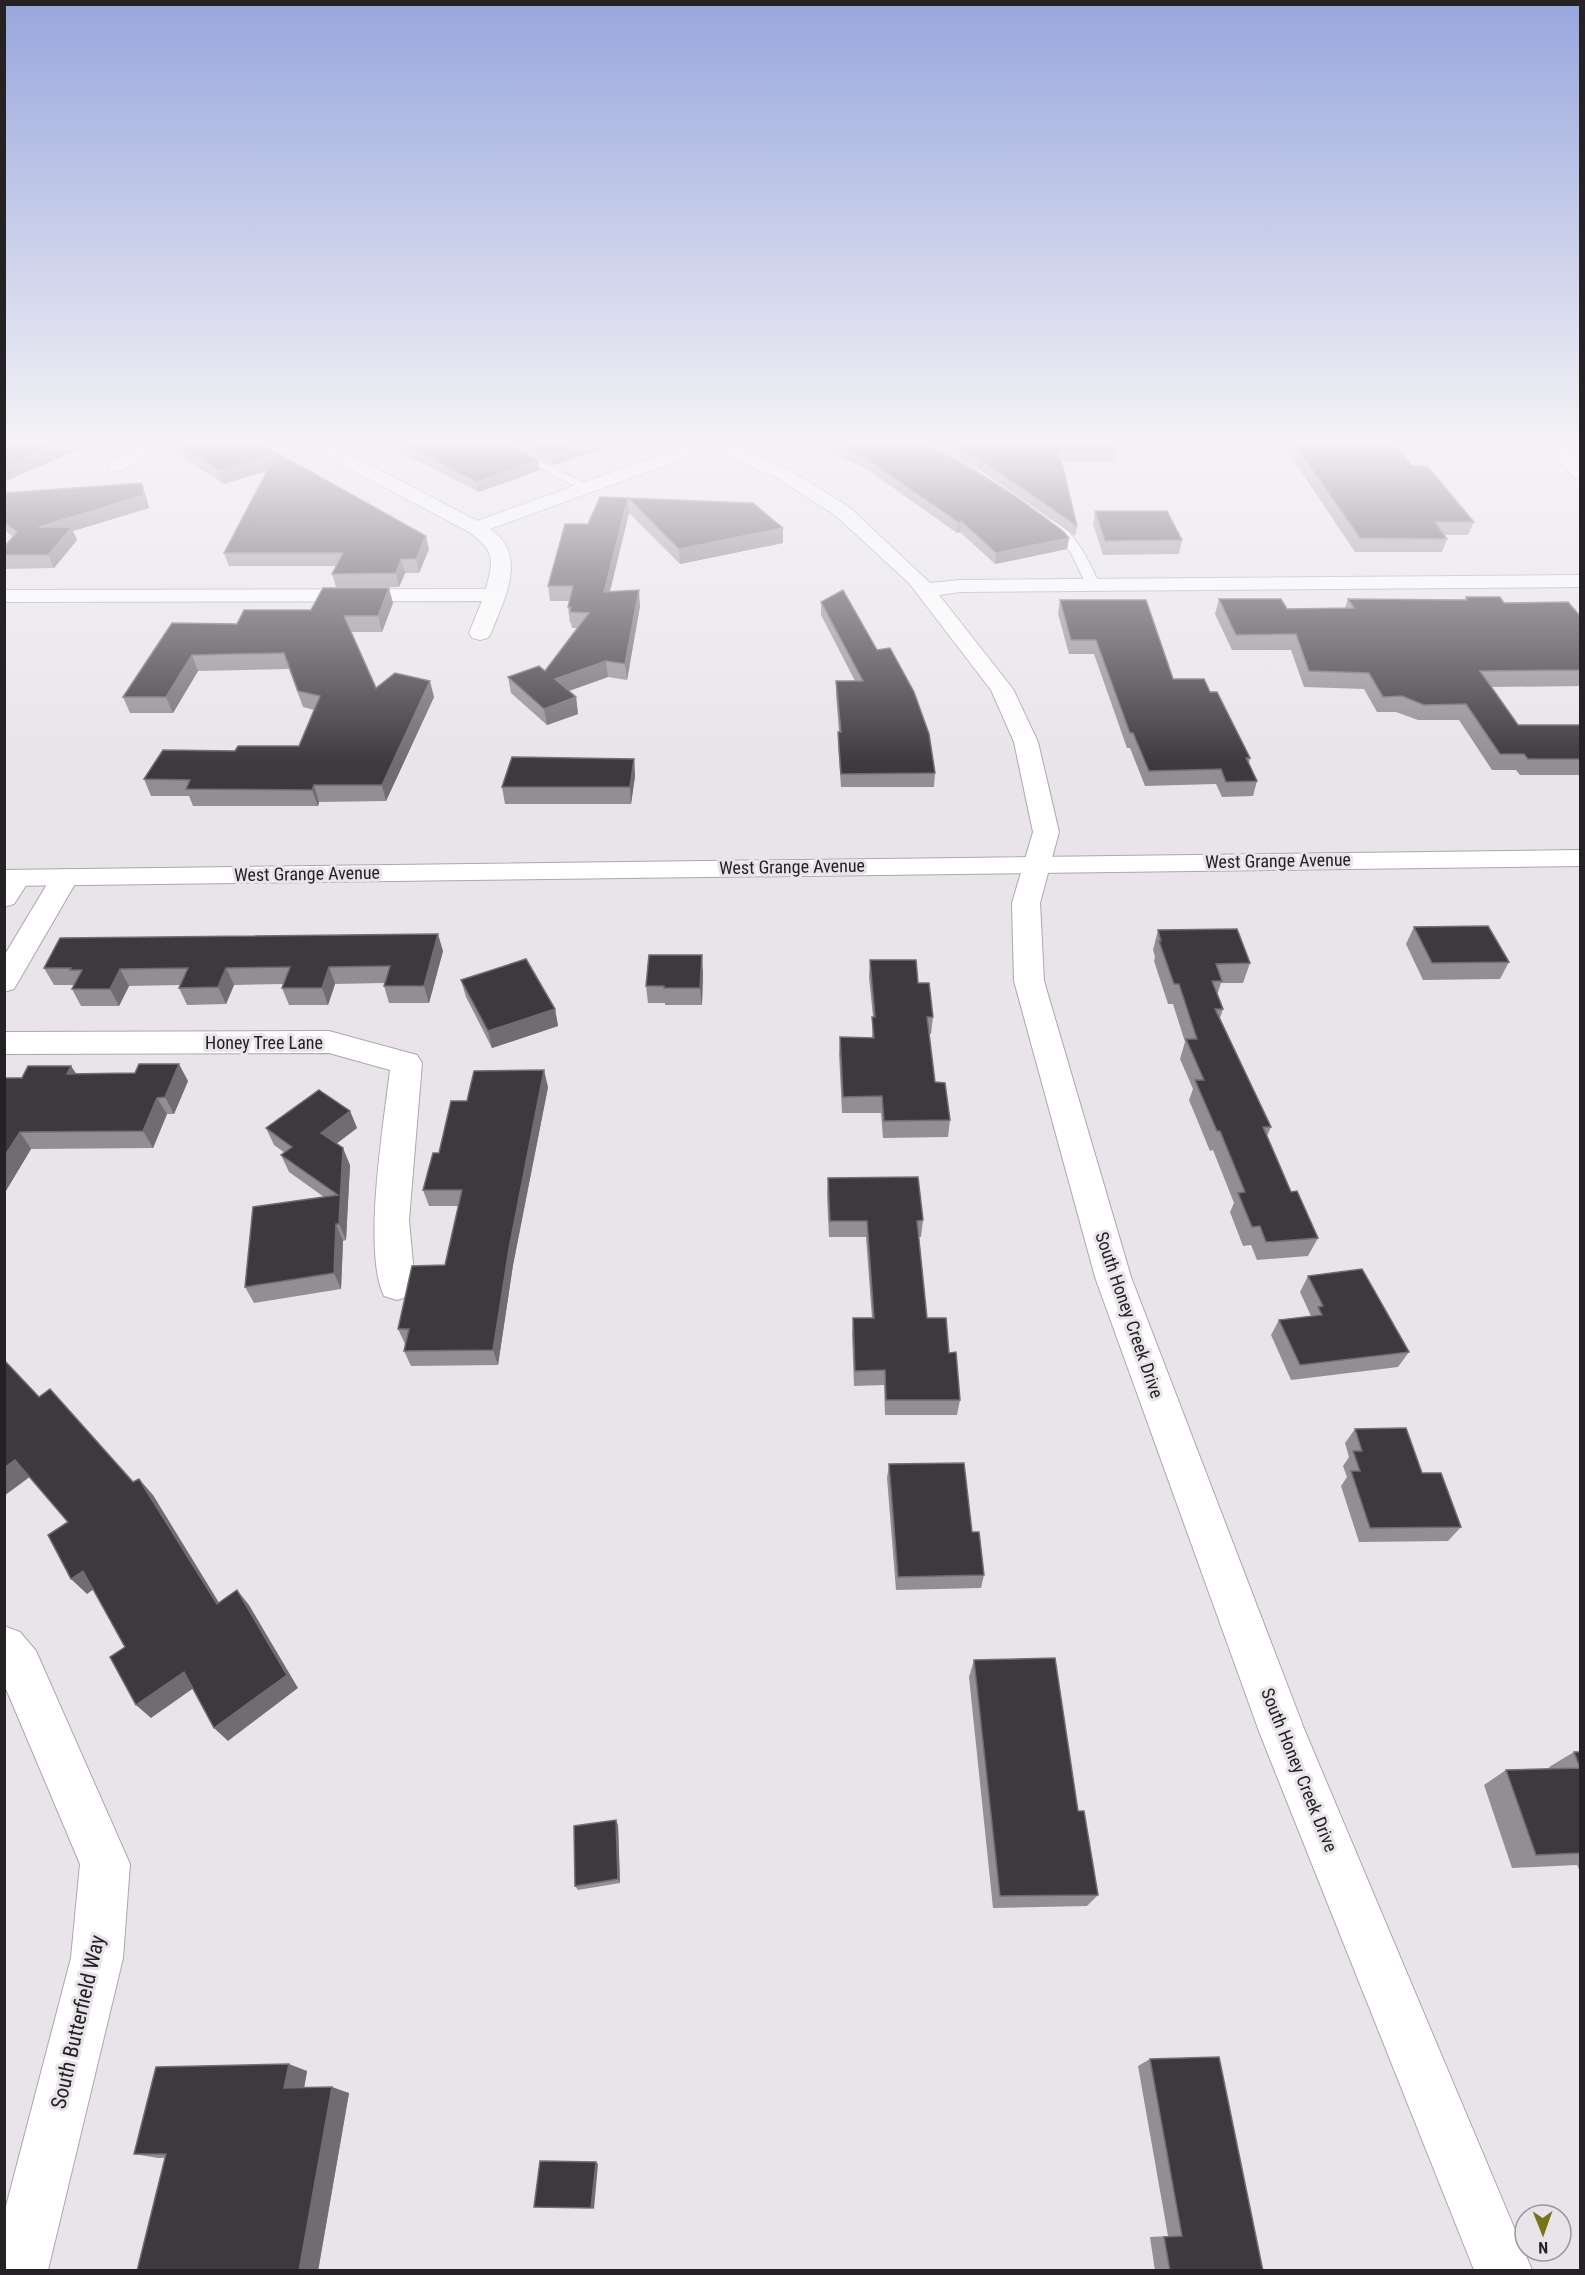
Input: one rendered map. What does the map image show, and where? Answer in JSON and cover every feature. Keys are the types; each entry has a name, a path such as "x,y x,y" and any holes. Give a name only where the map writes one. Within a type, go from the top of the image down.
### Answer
{"street":[{"path":"480,633 494,594 501,557 500,552"},
{"name":"South Honey Creek Drive","path":"885,552 925,590 1002,689 1026,742 1046,832 1026,903 1029,981 1113,1277 1283,1734 1503,2271"},
{"path":"925,590 960,586 1581,581"},
{"path":"4,596 494,594"},
{"name":"West Grange Avenue","path":"8,884 65,877 1581,858"},
{"path":"4,982 65,877"},
{"name":"Honey Tree Lane","path":"4,1043 329,1042 406,1064 393,1220 398,1285"},
{"name":"South Butterfield Way","path":"4,1648 20,1667 105,1864 97,1958 18,2271"}],"lane":[{"path":"1078,552 1093,585"}],"building":[{"path":"4,552 50,552 48,555 4,555"},
{"path":"419,552 416,559 401,559 396,573 332,574 343,553 224,553"},
{"path":"557,552 614,552 604,592 639,590 625,664 606,661 555,679 576,697 544,709 508,677 539,666 545,671 589,613 570,612 571,607 568,607 573,586 548,586"},
{"path":"323,588 389,588 378,616 344,616 376,688 395,673 430,681 382,785 314,785 312,790 186,789 190,780 144,779 163,750 235,751 238,746 299,746 320,696 298,691 284,653 192,655 166,697 123,697 172,623 237,624 244,610 311,610"},
{"path":"843,590 877,650 890,648 914,692 929,734 935,773 841,774 838,732 841,732 836,681 863,681 821,602"},
{"path":"1466,597 1500,597 1504,603 1568,602 1581,617 1581,670 1480,671 1518,725 1581,725 1581,759 1528,759 1524,754 1500,754 1466,704 1424,705 1402,696 1383,697 1369,673 1309,671 1296,634 1236,635 1219,599 1281,599 1287,609 1354,608 1348,599 1467,600"},
{"path":"1060,600 1146,600 1173,679 1204,679 1210,692 1217,692 1250,758 1246,758 1257,781 1226,782 1221,769 1149,771 1133,733 1130,733 1096,640 1071,640"},
{"path":"512,757 634,759 630,787 502,787"},
{"path":"1488,926 1509,962 1432,963 1414,927"},
{"path":"1237,929 1250,963 1216,964 1222,981 1212,981 1223,1009 1215,1009 1271,1127 1263,1127 1291,1192 1297,1191 1318,1238 1266,1242 1260,1226 1252,1227 1238,1193 1245,1192 1220,1131 1217,1131 1195,1080 1204,1080 1186,1039 1197,1039 1179,984 1174,984 1159,941 1161,941 1158,930"},
{"path":"438,934 424,986 384,986 390,966 329,967 322,988 282,988 290,967 226,968 218,987 179,988 188,968 120,969 110,989 72,989 82,970 44,968 60,938"},
{"path":"649,955 702,955 700,988 646,986"},
{"path":"526,959 555,1009 488,1031 461,980"},
{"path":"870,960 916,960 918,983 929,983 933,1017 927,1017 935,1082 945,1083 950,1120 884,1121 882,1096 843,1097 840,1037 874,1038 872,1017 875,1017"},
{"path":"139,1064 179,1064 165,1097 157,1098 143,1131 20,1132 4,1157 4,1078 22,1078 28,1066 71,1066 67,1074 135,1073"},
{"path":"544,1070 509,1249 493,1350 404,1351 409,1329 398,1329 412,1266 445,1265 462,1190 423,1190 433,1153 439,1153 451,1101 467,1101 474,1071"},
{"path":"319,1090 350,1111 321,1133 343,1148 334,1273 245,1287 253,1207 338,1195 281,1155 292,1147 266,1128"},
{"path":"918,1177 923,1220 917,1221 927,1318 946,1318 949,1353 956,1352 960,1400 886,1400 885,1370 855,1371 853,1318 874,1318 867,1221 830,1221 828,1178"},
{"path":"1362,1269 1409,1352 1300,1365 1279,1320 1322,1315 1318,1307 1323,1306 1308,1276"},
{"path":"4,1360 39,1397 50,1389 133,1482 139,1479 217,1604 237,1590 287,1675 214,1728 184,1672 136,1705 110,1657 125,1647 83,1571 71,1579 48,1535 68,1522 15,1460 4,1468"},
{"path":"1406,1428 1422,1473 1441,1473 1461,1527 1370,1528 1351,1471 1360,1471 1353,1451 1362,1451 1355,1429"},
{"path":"964,1463 972,1532 979,1532 984,1575 898,1577 889,1464"},
{"path":"1055,1658 1078,1811 1084,1811 1098,1895 1000,1896 974,1660"},
{"path":"1574,1752 1581,1752 1581,1853 1536,1855 1506,1770 1580,1768"},
{"path":"616,1820 618,1879 575,1886 574,1826"},
{"path":"1219,2057 1263,2271 1170,2271 1164,2237 1182,2236 1150,2059"},
{"path":"289,2064 284,2088 332,2087 299,2271 137,2271 166,2154 134,2154 156,2067"},
{"path":"540,2161 596,2162 591,2208 534,2207"}]}
